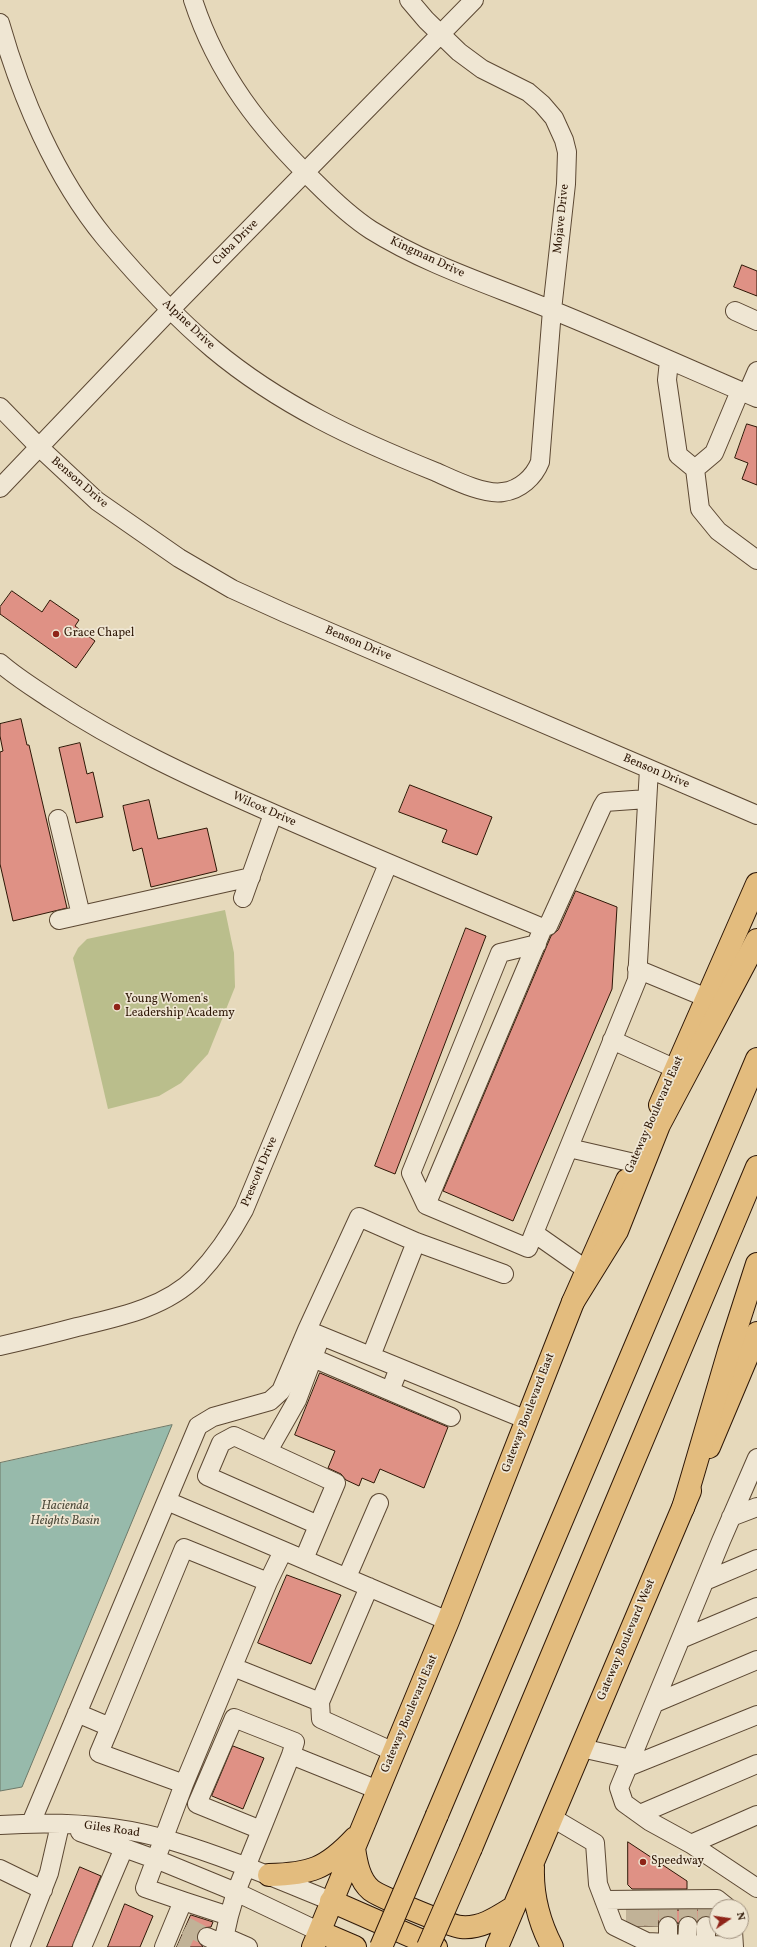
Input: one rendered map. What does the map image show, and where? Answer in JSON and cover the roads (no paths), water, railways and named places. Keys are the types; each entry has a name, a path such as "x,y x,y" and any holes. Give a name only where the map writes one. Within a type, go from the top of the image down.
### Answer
{"main road":[{"name":"Gateway Boulevard East","path":"316,1939 448,1621 573,1302 589,1272 617,1231 639,1163 676,1069 757,884"},
{"path":"639,1163 757,940"},
{"path":"381,1947 757,1059"},
{"path":"428,1947 757,1166"},
{"path":"683,1508 729,1351 757,1264"},
{"name":"Gateway Boulevard West","path":"497,1947 757,1333"},
{"path":"268,1875 297,1874 314,1870 357,1839"},
{"path":"357,1839 358,1869 370,1889 384,1897 460,1927 493,1921 514,1907"},
{"path":"533,1861 533,1884 538,1913 544,1932 552,1947"},
{"path":"331,1901 436,1947"},
{"path":"316,1939 355,1947"}],"street":[{"name":"Kingman Drive","path":"193,0 206,36 227,76 251,113 271,137 306,173 339,205 370,229 404,248 479,282 552,310 748,395"},
{"name":"Mojave Drive","path":"409,0 459,52 482,69 528,92 542,104 554,118 564,140 567,152 566,184 552,310 540,462 536,472 529,480 503,492"},
{"name":"Cuba Drive","path":"0,488 170,310 474,0"},
{"name":"Alpine Drive","path":"0,22 10,57 33,117 63,175 104,237 170,310 213,349 266,390 320,421 370,446 444,476 486,491 503,492"},
{"path":"735,311 757,321"},
{"path":"669,360 667,380 678,455 695,469 700,509 718,531 757,560"},
{"path":"695,469 714,452 748,395 757,371"},
{"name":"Benson Drive","path":"0,407 39,447 97,501 180,558 232,589 757,815"},
{"name":"Wilcox Drive","path":"0,663 10,672 64,708 123,744 180,773 388,864 540,936"},
{"path":"540,936 500,953 411,1173 426,1205 528,1248 637,980 649,769"},
{"path":"426,1205 540,936 548,926 602,807 605,802 647,800"},
{"path":"243,898 273,814"},
{"path":"58,819 81,915"},
{"name":"Prescott Drive","path":"0,1346 126,1316 148,1307 173,1295 196,1277 225,1243 244,1210 388,864"},
{"path":"59,920 250,877"},
{"path":"637,969 707,998"},
{"path":"612,1040 676,1069"},
{"path":"569,1148 639,1163"},
{"path":"31,1823 198,1426 213,1417 270,1401 281,1391 314,1333 359,1217 416,1242 504,1274"},
{"path":"534,1233 589,1272"},
{"path":"371,1356 416,1242"},
{"path":"314,1333 527,1420"},
{"path":"268,1451 297,1400 313,1358 314,1333"},
{"path":"313,1358 452,1417"},
{"path":"390,1391 399,1368"},
{"path":"304,1559 336,1483 234,1436 221,1442 207,1476 318,1525"},
{"path":"757,1458 619,1788 624,1803 691,1844 757,1888"},
{"path":"167,1502 448,1621"},
{"path":"347,1577 379,1503"},
{"path":"732,1517 757,1507"},
{"path":"184,1784 99,1753 184,1548 268,1582"},
{"path":"228,1916 145,1888 162,1839 184,1784 268,1582 283,1551"},
{"path":"705,1581 757,1559"},
{"path":"369,1587 320,1702 320,1719 394,1752"},
{"path":"681,1639 757,1607"},
{"path":"655,1703 757,1660"},
{"path":"233,1667 320,1702"},
{"path":"77,1713 110,1727"},
{"path":"581,1748 630,1763 757,1715"},
{"path":"224,1943 228,1916 236,1892 291,1756 295,1742 234,1718 197,1804 261,1830"},
{"path":"291,1756 378,1790"},
{"path":"640,1814 757,1764"},
{"path":"691,1844 757,1815"},
{"path":"551,1817 595,1843 598,1884 614,1926 688,1904 709,1904"},
{"name":"Giles Road","path":"0,1825 31,1823 95,1826 162,1839 268,1875 331,1901"},
{"path":"20,1947 49,1873 60,1825"},
{"name":"Giles Road","path":"60,1825 156,1859 236,1892 316,1939"},
{"path":"82,1947 124,1848"},
{"path":"0,1869 42,1890"},
{"path":"604,1900 647,1915 668,1934 687,1944 723,1940"},
{"path":"174,1935 183,1901"},
{"path":"687,1944 688,1926"},
{"path":"207,1937 224,1943 248,1947"}],"water":[{"name":"Hacienda Heights Basin","path":"172,1425 22,1787 0,1791 0,1463"}],"tunnel":[{"path":"635,1908 635,1926"},
{"path":"649,1926 650,1908"},
{"path":"668,1908 668,1926"},
{"path":"688,1908 688,1926"},
{"path":"706,1926 707,1908"},
{"path":"186,1926 207,1937"},
{"path":"179,1942 190,1947"}],"place":[{"name":"Grace Chapel","path":"56,634"},
{"name":"Young Women's Leadership Academy","path":"117,1007"},
{"name":"Speedway","path":"643,1862"}]}
